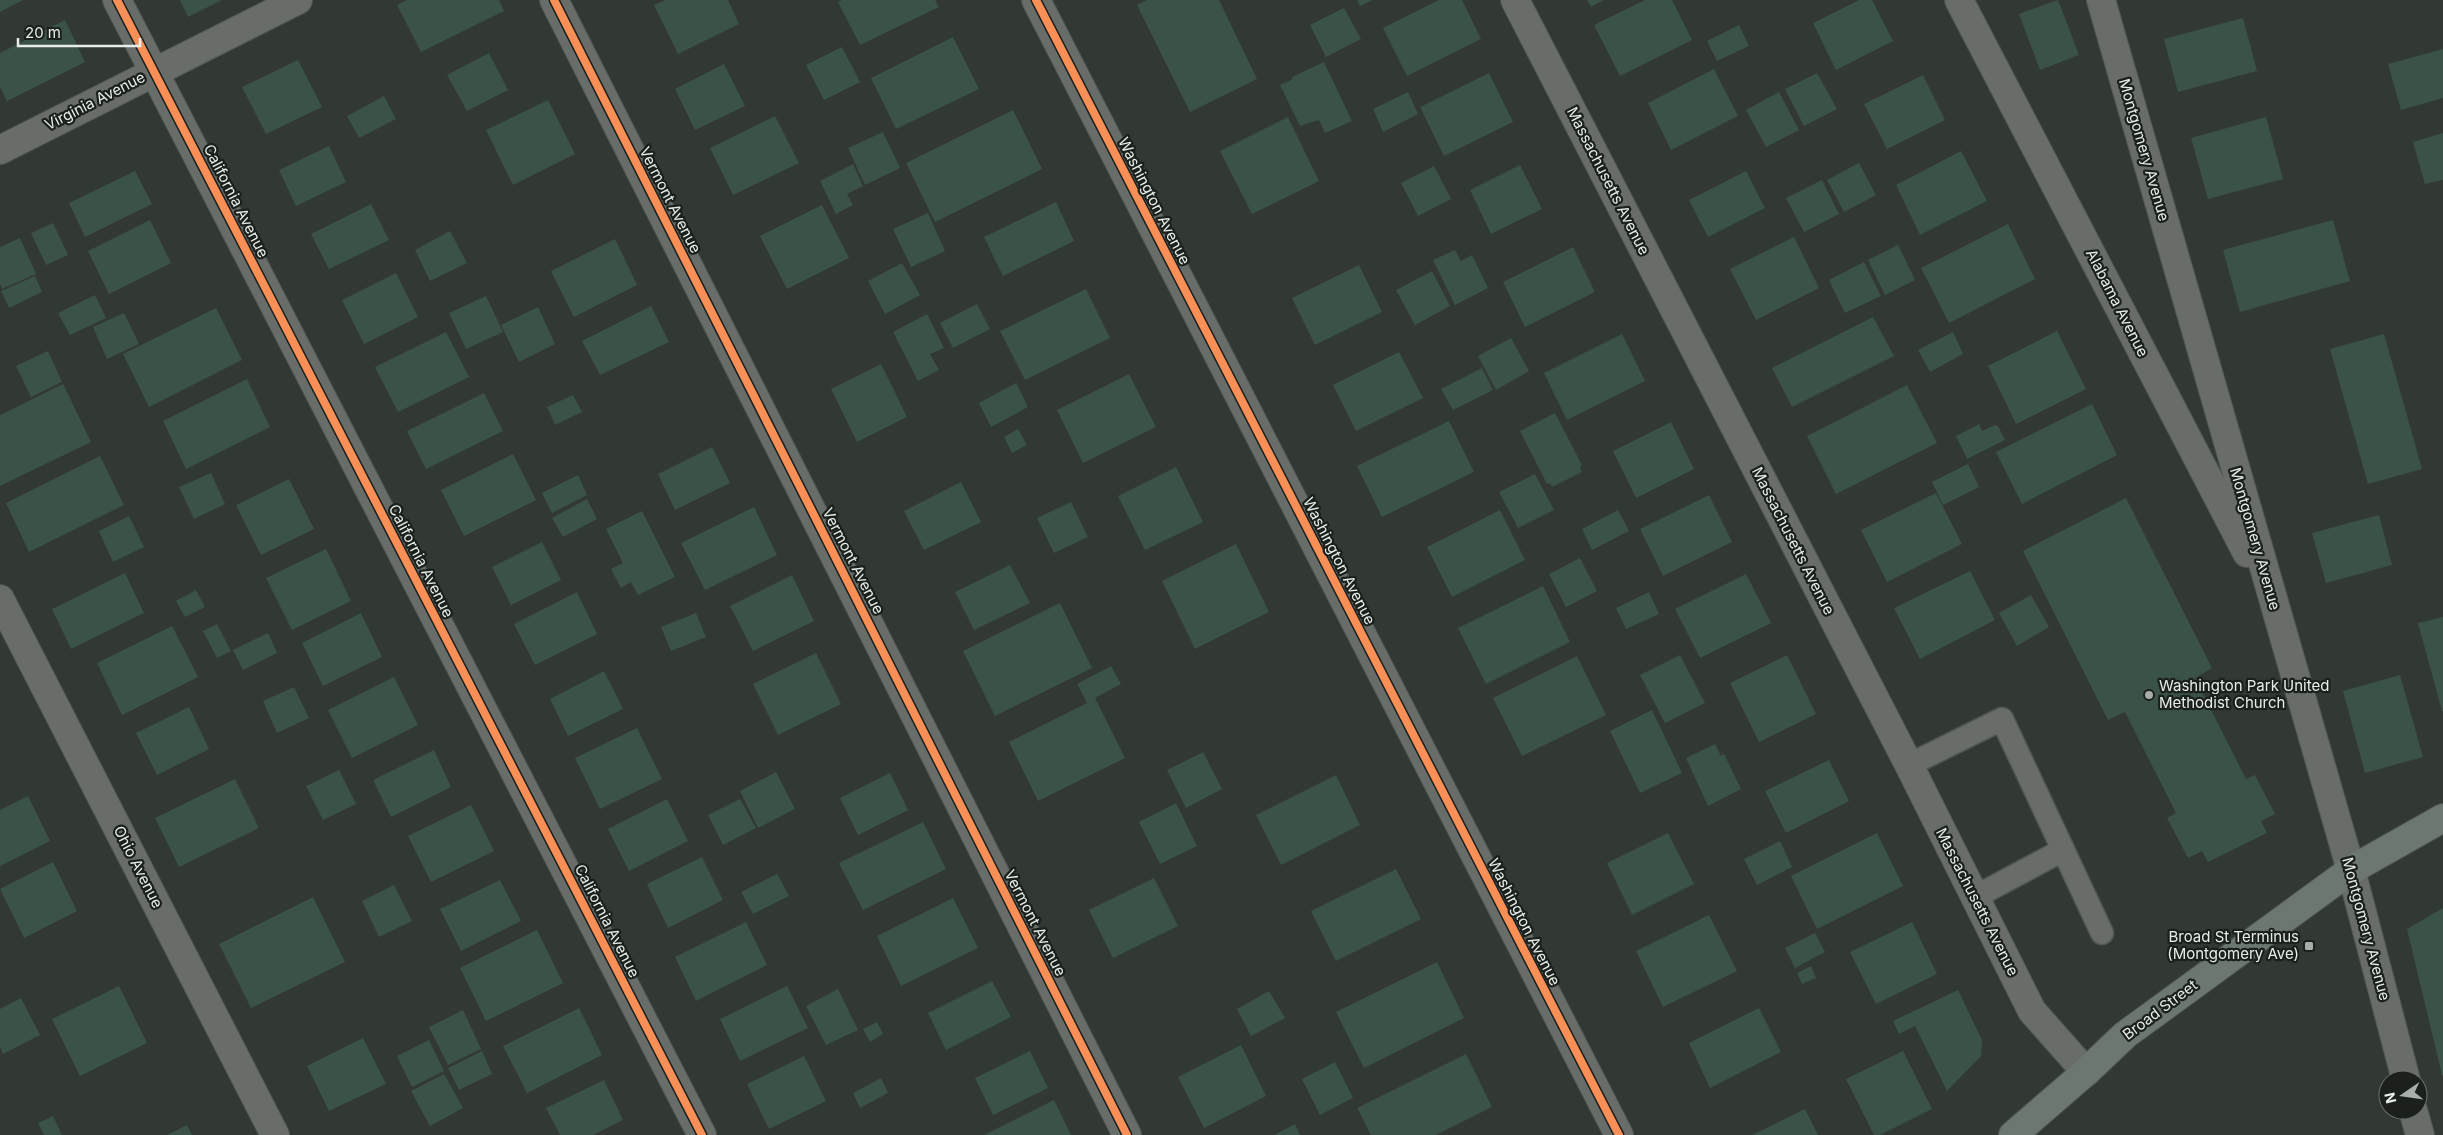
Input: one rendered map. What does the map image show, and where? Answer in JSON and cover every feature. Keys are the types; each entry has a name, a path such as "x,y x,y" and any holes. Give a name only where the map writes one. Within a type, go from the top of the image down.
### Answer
{"main road":[{"name":"Broad Street","path":"2013,1135 2086,1072 2125,1035 2351,870 2443,818"}],"street":[{"name":"California Avenue","path":"117,0 702,1135"},
{"name":"Virginia Avenue","path":"0,150 298,0"},
{"name":"Vermont Avenue","path":"554,0 1127,1135"},
{"name":"Washington Avenue","path":"1036,0 1618,1135"},
{"name":"Massachusetts Avenue","path":"1515,0 1908,765 2032,1011 2086,1072"},
{"name":"Alabama Avenue","path":"1959,0 2274,606"},
{"name":"Montgomery Avenue","path":"2101,0 2351,870 2403,1070"},
{"name":"Ohio Avenue","path":"0,599 275,1135"},
{"path":"2416,1120 2420,1135"}],"lane":[{"path":"1908,765 2002,720 2102,933"},
{"path":"1975,897 2063,850"}],"building":[{"path":"0,0 23,0 0,12"},
{"path":"180,0 222,0 188,17"},
{"path":"407,0 499,0 504,11 421,52 397,5"},
{"path":"665,0 728,0 739,24 678,54 654,5"},
{"path":"841,0 935,0 939,7 860,45 838,2"},
{"path":"1147,0 1219,0 1257,79 1190,112 1137,5"},
{"path":"1357,0 1373,0 1360,6"},
{"path":"1439,0 1462,0 1481,39 1407,76 1383,28"},
{"path":"1587,0 1604,0 1591,7"},
{"path":"1645,0 1672,0 1692,40 1620,76 1594,25"},
{"path":"1859,0 1872,0 1893,41 1836,70 1813,23"},
{"path":"2058,0 2079,55 2040,70 2019,14"},
{"path":"1344,8 1361,39 1326,57 1310,25"},
{"path":"2243,18 2257,71 2178,92 2164,39"},
{"path":"65,20 85,62 7,101 0,87 0,53"},
{"path":"1739,25 1749,46 1717,61 1707,41"},
{"path":"953,37 979,89 896,129 871,78"},
{"path":"842,47 860,82 824,100 806,65"},
{"path":"2443,49 2443,98 2401,110 2388,64"},
{"path":"489,53 508,90 467,111 447,75"},
{"path":"298,60 322,107 266,134 242,87"},
{"path":"1324,62 1352,121 1325,133 1319,120 1300,126 1280,85 1293,79 1292,77"},
{"path":"724,64 745,106 695,130 675,89"},
{"path":"1714,69 1738,116 1671,150 1648,103"},
{"path":"1489,73 1513,122 1444,156 1420,107"},
{"path":"1817,73 1837,109 1804,126 1785,89"},
{"path":"1923,75 1945,120 1887,149 1864,104"},
{"path":"1408,92 1418,114 1383,132 1373,109"},
{"path":"1779,92 1799,130 1766,147 1746,110"},
{"path":"384,96 396,119 359,138 347,116"},
{"path":"548,100 575,154 513,185 486,130"},
{"path":"1013,110 1042,169 935,222 906,163"},
{"path":"775,116 799,163 733,195 710,148"},
{"path":"1288,117 1319,181 1252,214 1220,151"},
{"path":"2266,117 2283,179 2208,199 2191,138"},
{"path":"883,132 900,168 865,185 848,148"},
{"path":"2443,133 2443,180 2425,184 2413,142"},
{"path":"329,146 346,182 296,206 279,170"},
{"path":"1961,151 1987,201 1920,235 1896,185"},
{"path":"1859,163 1876,195 1844,212 1827,180"},
{"path":"853,164 863,186 847,194 853,205 836,214 820,181"},
{"path":"1520,165 1542,209 1491,234 1470,190"},
{"path":"1434,166 1451,199 1418,216 1401,183"},
{"path":"135,171 152,204 85,237 69,203"},
{"path":"1746,171 1765,208 1708,237 1689,200"},
{"path":"1822,180 1839,214 1804,232 1786,198"},
{"path":"1056,202 1074,241 1003,276 984,237"},
{"path":"371,204 389,240 329,269 311,234"},
{"path":"822,205 849,258 787,289 760,236"},
{"path":"928,213 945,251 911,267 893,229"},
{"path":"150,220 171,263 109,294 88,251"},
{"path":"2333,220 2350,281 2240,312 2223,250"},
{"path":"53,223 68,255 46,265 31,233"},
{"path":"2008,224 2035,279 1949,323 1921,268"},
{"path":"450,231 467,263 430,281 415,250"},
{"path":"1794,237 1819,288 1756,320 1730,269"},
{"path":"20,238 36,274 2,289 0,284 0,247"},
{"path":"615,239 637,285 574,317 551,271"},
{"path":"1898,245 1915,280 1885,295 1868,260"},
{"path":"1573,247 1595,292 1525,327 1503,282"},
{"path":"1455,250 1461,261 1472,255 1488,288 1455,305 1433,260"},
{"path":"1864,262 1881,296 1845,313 1829,280"},
{"path":"902,263 920,295 885,314 868,281"},
{"path":"1359,265 1382,312 1315,345 1292,298"},
{"path":"1432,271 1450,306 1415,325 1396,290"},
{"path":"396,273 418,317 364,344 342,300"},
{"path":"35,276 42,292 9,308 1,291"},
{"path":"1086,289 1110,338 1025,380 1000,331"},
{"path":"95,295 106,318 70,335 58,313"},
{"path":"486,296 503,332 466,349 449,313"},
{"path":"977,304 990,329 953,348 940,323"},
{"path":"651,306 669,342 600,375 582,341"},
{"path":"538,307 555,344 519,362 501,325"},
{"path":"216,308 242,360 149,407 123,354"},
{"path":"124,313 139,344 107,359 93,327"},
{"path":"927,314 944,348 930,354 939,370 918,381 893,332"},
{"path":"1873,317 1894,356 1792,407 1772,368"},
{"path":"2057,331 2086,389 2016,424 1988,366"},
{"path":"446,332 469,377 398,412 375,367"},
{"path":"1953,332 1963,354 1930,372 1918,350"},
{"path":"1622,334 1645,381 1567,420 1544,373"},
{"path":"2384,334 2422,469 2368,484 2330,349"},
{"path":"1511,338 1529,371 1496,390 1478,356"},
{"path":"48,351 62,382 31,397 16,366"},
{"path":"1399,352 1423,398 1356,431 1333,385"},
{"path":"881,364 907,417 857,442 831,389"},
{"path":"1482,368 1493,390 1453,410 1441,389"},
{"path":"1129,374 1156,427 1083,463 1057,410"},
{"path":"247,379 270,427 186,469 163,421"},
{"path":"1016,383 1028,407 991,427 979,403"},
{"path":"63,384 91,442 0,486 0,415"},
{"path":"1907,385 1937,443 1836,494 1807,436"},
{"path":"484,393 503,431 426,469 407,431"},
{"path":"573,395 582,412 555,425 547,407"},
{"path":"2092,404 2117,455 2022,504 1996,452"},
{"path":"1555,413 1582,465 1580,467 1582,472 1552,487 1550,483 1547,484 1520,431"},
{"path":"1449,421 1474,472 1382,517 1357,466"},
{"path":"1671,422 1694,469 1636,498 1613,451"},
{"path":"1979,424 1982,431 1995,425 1998,426 2005,440 1967,459 1956,436"},
{"path":"1018,429 1027,445 1012,453 1004,437"},
{"path":"712,447 730,483 675,510 658,474"},
{"path":"513,454 536,500 464,536 441,490"},
{"path":"100,456 124,505 29,552 6,503"},
{"path":"1968,464 1979,487 1943,505 1932,482"},
{"path":"1176,467 1203,522 1145,550 1118,496"},
{"path":"211,473 225,504 194,519 179,487"},
{"path":"1535,474 1554,510 1518,528 1499,492"},
{"path":"578,475 587,495 552,513 542,493"},
{"path":"289,479 314,529 261,555 236,505"},
{"path":"961,482 981,522 924,550 904,511"},
{"path":"1936,493 1962,544 1887,582 1861,530"},
{"path":"1709,495 1732,542 1663,576 1640,529"},
{"name":"Washington Park United Methodist Church","path":"2126,498 2212,668 2195,678 2246,779 2255,775 2275,814 2261,821 2267,833 2208,862 2202,851 2188,858 2167,818 2176,813 2125,712 2108,720 2023,551"},
{"path":"587,499 597,519 563,537 552,518"},
{"path":"1071,502 1088,537 1054,553 1037,518"},
{"path":"754,507 777,555 705,590 681,543"},
{"path":"1500,510 1525,560 1452,597 1427,547"},
{"path":"1618,510 1629,531 1592,550 1582,529"},
{"path":"642,511 675,577 638,595 631,582 621,588 611,569 623,563 606,529"},
{"path":"2379,515 2392,565 2326,583 2312,533"},
{"path":"129,516 144,547 113,562 99,531"},
{"path":"542,542 561,580 511,605 492,567"},
{"path":"1236,544 1269,612 1195,649 1162,581"},
{"path":"326,549 351,601 292,630 266,578"},
{"path":"1580,558 1597,591 1566,607 1549,574"},
{"path":"1010,565 1030,603 974,630 955,592"},
{"path":"1970,571 1995,620 1920,659 1894,608"},
{"path":"125,573 144,613 71,649 52,609"},
{"path":"1746,574 1771,623 1700,658 1675,609"},
{"path":"792,575 814,621 753,651 730,606"},
{"path":"1543,586 1570,642 1486,684 1458,628"},
{"path":"196,590 205,607 185,617 176,601"},
{"path":"577,592 597,634 535,665 514,624"},
{"path":"1649,592 1659,614 1626,629 1616,608"},
{"path":"2031,595 2049,627 2017,646 1999,613"},
{"path":"1060,603 1092,668 995,716 963,651"},
{"path":"361,613 382,657 323,686 302,643"},
{"path":"696,613 706,637 671,651 661,627"},
{"path":"2443,617 2443,711 2442,711 2418,623"},
{"path":"217,624 231,651 217,658 203,631"},
{"path":"172,626 198,677 122,715 97,663"},
{"path":"268,633 277,653 243,670 233,650"},
{"path":"816,653 841,704 778,735 753,684"},
{"path":"1680,655 1705,703 1665,723 1640,675"},
{"path":"1787,655 1816,714 1759,742 1730,683"},
{"path":"1577,656 1606,715 1522,756 1493,698"},
{"path":"1111,666 1121,684 1095,698 1125,758 1038,801 1009,742 1087,703 1077,684"},
{"path":"604,671 623,709 568,736 550,699"},
{"path":"2400,675 2423,757 2365,773 2343,691"},
{"path":"394,677 418,725 352,758 328,710"},
{"path":"294,687 309,718 277,733 263,701"},
{"path":"189,707 209,749 157,775 136,733"},
{"path":"1652,710 1682,773 1640,793 1610,731"},
{"path":"637,728 662,779 600,809 575,758"},
{"path":"1715,744 1721,756 1724,754 1741,789 1708,806 1686,758"},
{"path":"434,750 451,787 391,817 373,780"},
{"path":"1203,752 1222,789 1186,808 1167,770"},
{"path":"1829,760 1849,801 1786,833 1765,791"},
{"path":"339,770 356,804 323,820 306,786"},
{"path":"776,772 795,809 758,828 740,791"},
{"path":"890,773 908,810 858,835 840,798"},
{"path":"1336,775 1360,825 1281,865 1256,815"},
{"path":"235,779 259,828 179,867 155,818"},
{"path":"28,796 50,841 0,866 0,810"},
{"path":"667,799 688,841 629,871 608,829"},
{"path":"740,799 756,828 723,845 708,815"},
{"path":"1176,803 1197,846 1160,864 1139,822"},
{"path":"471,805 494,851 431,882 408,836"},
{"path":"923,822 946,869 863,910 839,863"},
{"path":"1668,833 1694,884 1632,915 1607,863"},
{"path":"1877,833 1903,886 1817,929 1791,876"},
{"path":"1780,841 1792,867 1757,885 1744,859"},
{"path":"702,857 723,900 668,928 647,884"},
{"path":"53,862 77,911 24,938 0,889"},
{"path":"1396,869 1421,919 1336,961 1311,911"},
{"path":"777,874 789,896 753,914 741,892"},
{"path":"1154,878 1178,926 1113,958 1089,910"},
{"path":"500,880 521,921 461,951 440,909"},
{"path":"394,885 412,921 379,937 362,901"},
{"path":"313,897 345,962 251,1008 219,944"},
{"path":"953,898 978,948 901,986 877,936"},
{"path":"2443,908 2443,1075 2442,1075 2407,929"},
{"path":"1709,915 1737,971 1663,1007 1636,951"},
{"path":"746,922 767,965 696,1001 675,957"},
{"path":"1912,922 1937,974 1876,1004 1850,952"},
{"path":"537,930 563,983 486,1021 460,968"},
{"path":"1815,933 1825,952 1795,968 1785,948"},
{"path":"1437,962 1464,1018 1364,1068 1336,1012"},
{"path":"1811,966 1816,978 1802,984 1797,973"},
{"path":"992,981 1011,1017 946,1050 928,1013"},
{"path":"119,986 147,1043 80,1076 52,1019"},
{"path":"787,986 808,1028 740,1061 720,1019"},
{"path":"838,989 858,1030 826,1045 806,1006"},
{"path":"1958,990 1982,1040 1981,1056 1947,1091 1915,1026 1899,1034 1893,1021"},
{"path":"1269,991 1285,1018 1251,1036 1237,1009"},
{"path":"21,998 40,1035 3,1054 0,1047 0,1009"},
{"path":"579,1008 602,1055 527,1093 503,1046"},
{"path":"1759,1008 1781,1052 1710,1088 1689,1043"},
{"path":"463,1010 481,1049 448,1065 429,1027"},
{"path":"877,1022 883,1034 870,1042 863,1029"},
{"path":"363,1038 386,1084 329,1111 307,1066"},
{"path":"429,1040 444,1071 412,1087 397,1056"},
{"path":"1241,1045 1266,1096 1204,1128 1178,1077"},
{"path":"482,1051 492,1074 459,1090 448,1068"},
{"path":"1030,1051 1048,1088 993,1115 975,1078"},
{"path":"1903,1051 1932,1109 1880,1135 1874,1135 1846,1079"},
{"path":"1466,1054 1492,1107 1436,1135 1371,1135 1357,1108"},
{"path":"804,1056 826,1101 769,1129 747,1084"},
{"path":"1335,1062 1353,1098 1320,1115 1302,1079"},
{"path":"444,1074 463,1108 430,1126 411,1091"},
{"path":"881,1078 888,1093 860,1108 853,1093"},
{"path":"604,1080 623,1120 593,1135 560,1135 546,1108"},
{"path":"1054,1100 1071,1135 984,1135"},
{"path":"1805,1109 1818,1135 1752,1135"},
{"path":"53,1116 62,1135 44,1135 38,1123"},
{"path":"1295,1124 1300,1135 1274,1135"},
{"path":"187,1125 192,1135 167,1135"}],"cycle path":[{"path":"117,0 702,1135"},
{"path":"554,0 1127,1135"},
{"path":"1036,0 1619,1135"}],"place":[{"name":"Washington Park United Methodist Church","path":"2149,695"},
{"name":"Broad St Terminus (Montgomery Ave)","path":"2309,946"}]}
